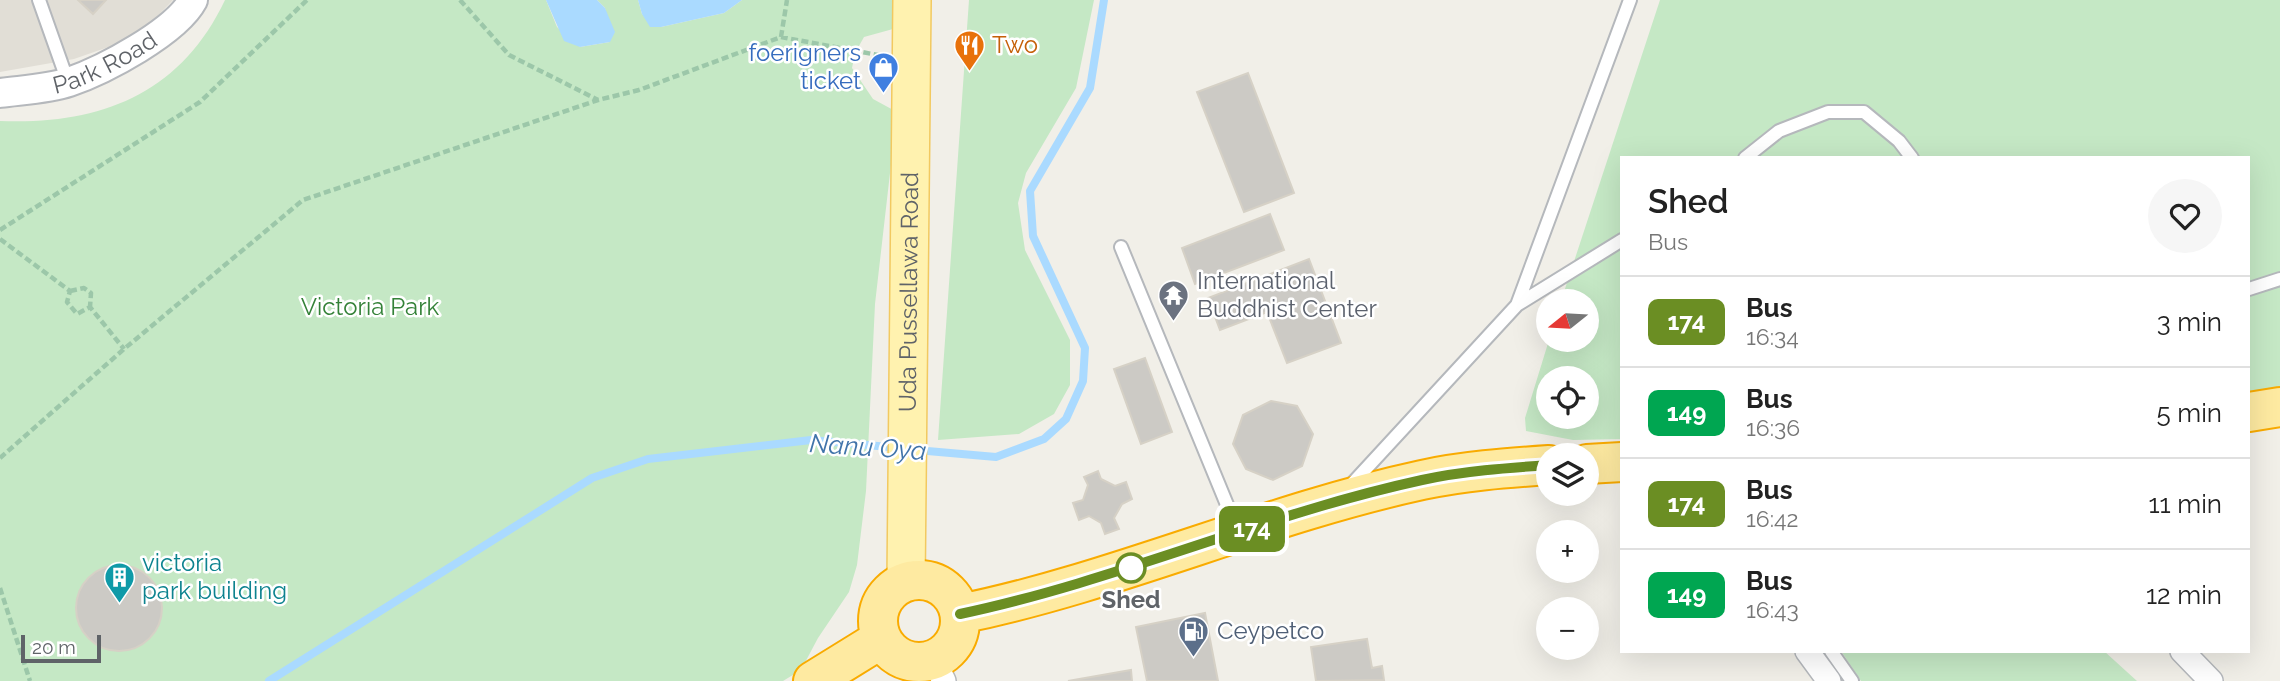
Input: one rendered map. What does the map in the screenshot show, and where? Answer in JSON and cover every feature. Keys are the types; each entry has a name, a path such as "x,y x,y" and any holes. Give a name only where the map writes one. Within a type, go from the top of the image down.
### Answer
{"highway":[{"path":"2250,412 2280,407"},
{"path":"1599,463 1620,462"},
{"path":"960,614 1057,591 1331,504 1424,480 1536,467"},
{"path":"929,580 949,592 960,614 960,633 939,670 893,654 881,639 878,616 882,606 887,595 906,582 929,580"},
{"path":"813,681 881,639"}],"main road":[{"name":"Uda Pussellawa Road","path":"906,582 912,0"}],"street":[{"name":"Park Road","path":"0,93 68,82 150,42 188,8 193,0"},
{"path":"1808,653 1829,681"},
{"path":"2184,653 2211,681"}],"lane":[{"path":"39,0 68,82"},
{"path":"1517,305 1630,0"},
{"path":"1748,156 1779,131 1828,112 1864,112 1899,141 1910,156"},
{"path":"1331,504 1517,305 1620,241"},
{"path":"1121,247 1238,533"},
{"path":"2250,289 2280,279"},
{"path":"1832,653 1852,681"}],"path":[{"path":"0,230 201,102 307,0"},
{"path":"460,0 509,55 598,100"},
{"path":"781,37 787,0"},
{"path":"0,458 124,349 303,200 598,100 639,90 781,37 855,53 912,59"},
{"path":"0,239 70,291 84,288 91,293 90,307 124,349"},
{"path":"70,291 67,302 71,310 77,314 90,307"},
{"path":"0,588 30,681"}],"shaded area":[{"path":"0,0 173,0 145,29 117,44 74,59 0,72"}],"green space":[{"name":"Victoria Park","path":"225,0 546,0 557,27 580,47 610,42 605,8 597,0 638,0 642,14 661,27 724,13 742,0 897,0 893,29 864,37 855,53 852,68 873,99 897,112 875,304 866,491 857,565 849,592 818,638 801,670 783,681 0,681 0,121 71,117 103,110 133,98 160,81 185,60 206,33"},
{"path":"969,0 1094,0 1076,88 1026,173 1018,203 1025,250 1070,340 1070,385 1054,414 1019,434 938,440"},
{"path":"1660,0 2280,0 2280,391 2250,395 2250,156 1620,156 1620,439 1573,440 1526,431 1525,418 1536,382 1536,429 1599,429 1599,366 1541,366 1545,352 1600,352 1600,289 1565,289"},
{"path":"1842,653 2106,653 2137,681 1861,681"}],"water":[{"path":"546,0 597,0 605,8 615,32 610,42 580,47 564,41"},
{"path":"638,0 742,0 724,13 650,27"}],"building":[{"path":"78,0 106,0 93,14"},
{"path":"1248,73 1294,193 1244,212 1197,92"},
{"path":"1270,214 1284,250 1195,284 1182,248"},
{"path":"1309,259 1341,343 1287,363 1267,312 1220,330 1208,298"},
{"path":"1145,358 1172,432 1141,444 1114,369"},
{"path":"1271,401 1297,406 1313,434 1302,466 1273,480 1246,469 1233,444 1243,415"},
{"path":"1098,471 1101,479 1115,486 1126,482 1132,499 1122,504 1114,518 1119,529 1105,534 1101,523 1089,516 1079,520 1073,503 1083,500 1088,485 1084,477"},
{"name":"victoria park building","path":"119,565 135,569 149,578 158,592 162,608 158,624 149,638 135,647 119,651 103,647 89,638 80,624 76,608 80,592 89,578 103,569"},
{"path":"1205,613 1218,681 1147,681 1136,627"},
{"path":"1367,639 1372,668 1382,666 1384,680 1316,681 1311,647"},
{"path":"1131,670 1132,681 1068,681"}],"waterway":[{"name":"Nanu Oya","path":"916,450 996,457 1044,439 1066,419 1083,381 1085,348 1033,236 1030,191 1090,88 1104,0"},
{"name":"Nanu Oya","path":"269,681 592,478 648,459 811,440 900,448"}],"bus line":[{"name":"174","path":"960,614 1057,591 1371,492 1445,476 1536,466"}],"place":[{"name":"Two","path":"969,72"},
{"name":"foerigners ticket","path":"884,94"},
{"name":"International Buddhist Center","path":"1174,322"},
{"name":"Shed","path":"1131,568"},
{"name":"victoria park building","path":"119,604"},
{"name":"Ceypetco","path":"1194,658"}]}
